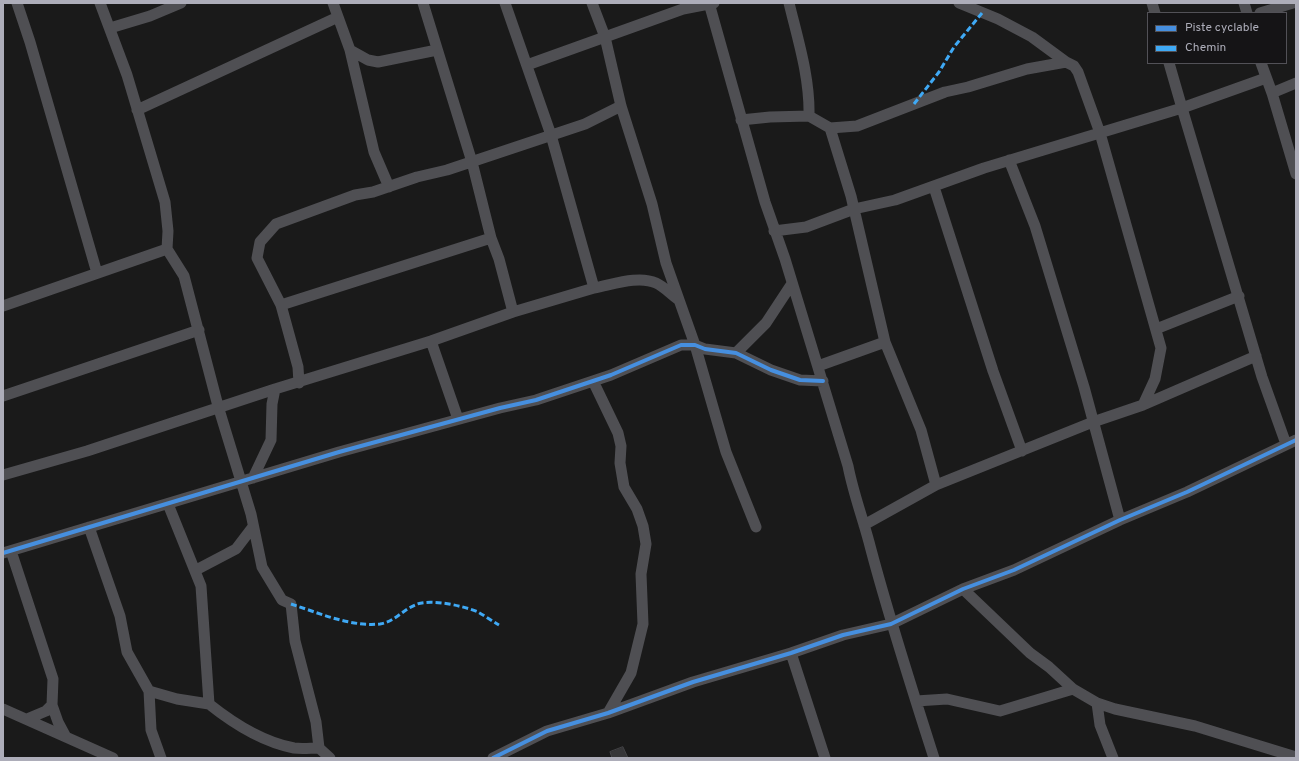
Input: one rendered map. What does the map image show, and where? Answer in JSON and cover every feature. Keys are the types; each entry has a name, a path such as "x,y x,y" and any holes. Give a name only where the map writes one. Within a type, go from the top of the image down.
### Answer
{"street":[{"path":"17,3 30,42 97,273"},
{"path":"100,3 110,28 137,110 165,202 168,231 167,249 184,276 218,406 241,482 262,567 282,600 291,604 295,640 316,722 319,748 330,758"},
{"path":"110,28 150,16 182,3"},
{"path":"333,3 350,50 374,152 389,186"},
{"path":"423,3 472,162 491,238 499,259 513,312"},
{"path":"505,3 550,135 594,288"},
{"path":"592,3 605,38 621,106 652,204 666,263 695,345 726,452 756,527"},
{"path":"789,3 805,71 810,102 809,116"},
{"path":"959,3 998,19 1032,37 1066,62 1074,66 1078,72 1100,133 1161,348 1155,379 1143,405"},
{"path":"1263,12 1293,3"},
{"path":"527,65 605,38 683,8 711,4 741,120 774,231 785,259 791,285 823,380 848,466 855,500 864,525 891,624 934,758"},
{"path":"137,110 338,17"},
{"path":"350,50 368,60 378,62 437,50"},
{"path":"741,120 770,117 809,116 830,128 857,126 945,92 968,87 1027,69 1066,62"},
{"path":"493,758 547,731 608,713 693,682 791,653 843,635 891,624 963,589 1014,570 1120,520 1187,492 1291,442 1262,377 1170,64"},
{"path":"1261,64 1272,93 1296,174"},
{"path":"774,231 806,227 854,209 895,200 1009,160 1182,108 1266,78"},
{"path":"1272,93 1296,83"},
{"path":"300,383 298,367 281,305 257,258 260,242 269,230 276,224 332,202 472,162 585,124 621,106"},
{"path":"830,128 854,209 885,342 921,430 936,485"},
{"path":"1009,160 1035,226 1093,422 1120,520"},
{"path":"934,187 993,370 1022,451"},
{"path":"281,305 491,238"},
{"path":"3,306 167,249"},
{"path":"3,475 87,451 218,406 300,383 432,341 513,312 594,288 632,281 651,282 660,285 679,300"},
{"path":"736,353 766,323 791,285"},
{"path":"1156,329 1239,296"},
{"path":"3,396 199,330"},
{"path":"432,341 458,419"},
{"path":"818,366 885,342"},
{"path":"66,737 58,722 52,705 53,679 7,552 253,478 458,419 536,400 610,375 681,345 695,345 705,349 736,353 772,370 800,380 823,380"},
{"path":"864,525 936,485 1093,422 1143,405 1256,356"},
{"path":"593,381 618,433 621,446 620,463 624,487 637,509 643,526 646,544 642,574 643,624 631,673 608,713"},
{"path":"253,478 271,440 272,404 275,389"},
{"path":"168,504 188,556 196,570 201,586 209,704"},
{"path":"89,527 120,616 127,652 149,690 151,730 161,758"},
{"path":"196,570 236,549 252,528"},
{"path":"963,589 1024,648 1073,689 1097,703 1115,710 1195,726 1296,757"},
{"path":"791,653 825,758"},
{"path":"916,701 947,699 1000,711 1073,689"},
{"path":"149,690 177,699 209,704 223,715 263,739 295,748 319,748"},
{"path":"1097,703 1100,725 1113,758"},
{"path":"27,719 46,711 52,705"},
{"path":"3,709 113,758"}],"building":[{"path":"623,747 628,758 612,758 610,752"}],"marked path":[{"path":"914,104 939,72 954,47 982,13"},
{"path":"291,604 346,621 380,624 390,621 415,605 429,602 456,605 472,610 499,625"}],"cycle path":[{"path":"3,553 339,452 500,408 536,400 611,375 681,345 695,345 705,349 736,353 771,370 800,380 823,381"},
{"path":"493,758 547,731 608,713 693,682 791,653 843,635 891,624 963,589 1014,570 1120,520 1187,492 1296,440"}]}
